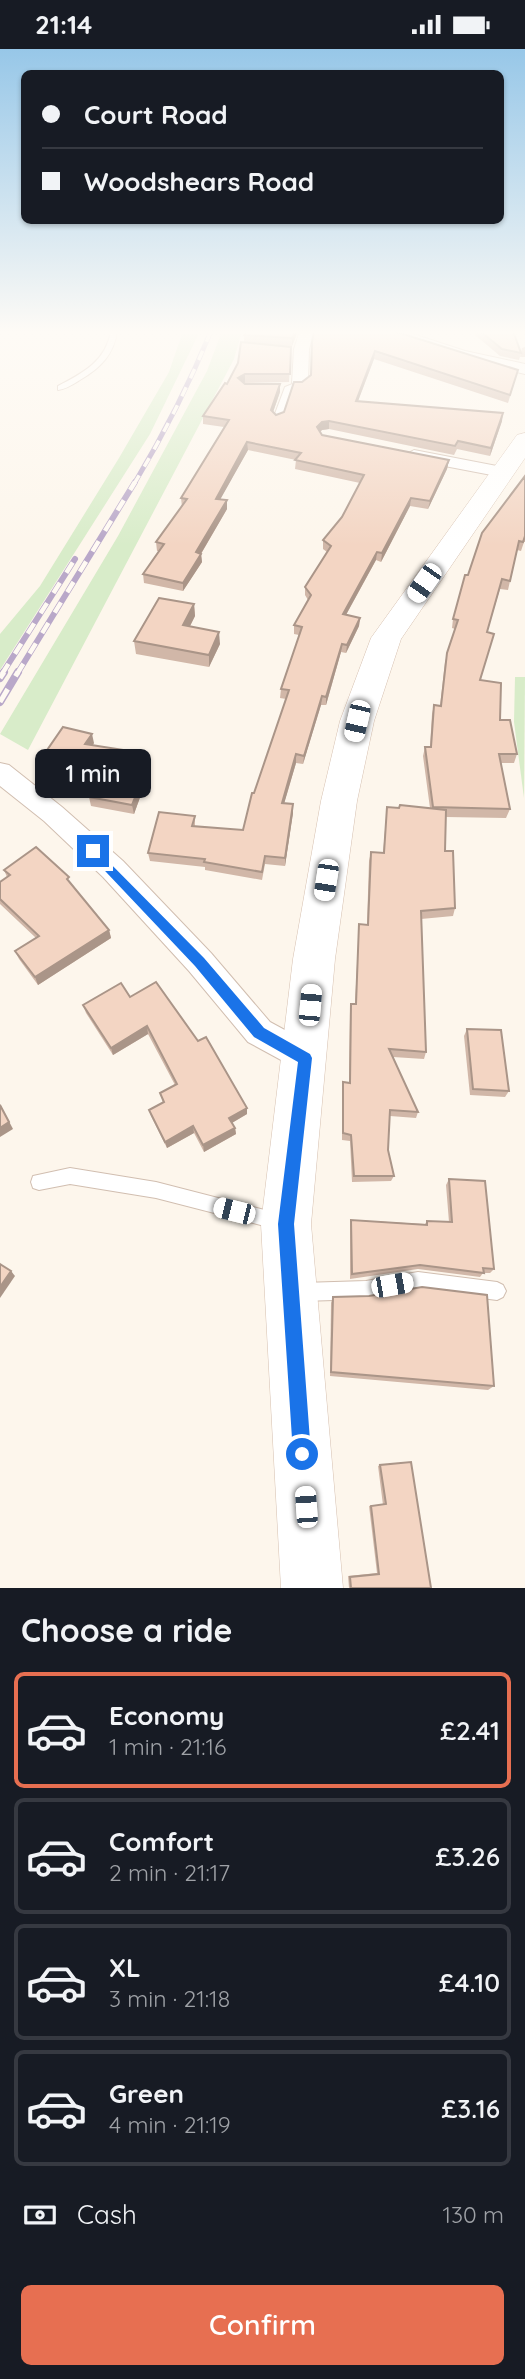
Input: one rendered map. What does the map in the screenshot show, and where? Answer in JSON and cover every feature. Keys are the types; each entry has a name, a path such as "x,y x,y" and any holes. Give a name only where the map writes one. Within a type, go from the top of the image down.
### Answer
{"street":[{"path":"395,451 513,456"},
{"path":"312,1588 286,1224 314,959 339,801 357,721 386,638 513,456"},
{"path":"0,772 53,814 113,869 200,962 259,1033 305,1058"}],"lane":[{"path":"277,419 286,403"},
{"path":"39,1182 70,1176 156,1191 286,1224"},
{"path":"292,1293 366,1290 418,1281 497,1291"}],"green space":[{"path":"151,403 165,403 150,434 0,670 0,634 40,586"},
{"path":"190,403 211,403 28,750 0,734 118,536"},
{"path":"515,677 525,677 524,798 514,722"}],"building":[{"path":"212,403 273,403 271,410 276,415 284,412 287,403 378,403 503,413 491,448 458,441 455,446 329,421 322,422 317,427 322,435 449,460 430,501 411,498 382,553 377,552 343,614 360,618 347,645 342,644 326,697 322,696 304,756 296,754 282,803 293,804 285,858 265,856 262,872 204,862 205,859 148,853 159,812 195,816 192,826 243,830 252,793 289,690 281,689 302,627 294,625 311,595 305,587 331,546 323,540 342,517 364,475 295,460 301,453 247,442 216,499 227,500 196,552 201,554 183,583 143,574 164,544 156,542 187,499 181,498 229,420 203,416"},
{"path":"525,476 525,536 523,542 519,541 510,581 502,579 487,632 494,634 480,680 501,683 500,720 510,720 517,754 499,754 510,809 433,807 425,747 431,747 434,705 441,706 447,653 458,620 453,619 465,575 468,575 482,533"},
{"path":"159,598 194,604 183,625 219,632 209,655 134,641"},
{"path":"63,727 92,734 85,744 130,751 124,765 139,768 133,782 141,783 132,805 89,797 100,772 43,756"},
{"path":"400,805 446,810 445,851 453,851 455,908 421,911 426,1052 389,1049 418,1112 390,1110 388,1150 394,1176 354,1176 351,1135 343,1133 343,1082 350,1083 351,1004 356,1004 359,924 368,925 371,852 384,853 387,807 399,808"},
{"path":"36,847 69,877 67,879 109,930 35,977 15,951 39,936 0,899 0,882 10,875 4,870"},
{"path":"156,982 198,1041 206,1037 247,1108 229,1118 235,1128 203,1145 193,1126 165,1142 149,1110 164,1102 160,1093 177,1084 147,1026 111,1048 83,1005 121,983 130,997"},
{"path":"467,1029 501,1030 509,1091 473,1089"},
{"path":"0,1105 9,1122 0,1128"},
{"path":"449,1179 485,1181 494,1269 483,1268 484,1273 420,1265 352,1274 351,1220 427,1225 427,1221 452,1222"},
{"path":"0,1264 11,1271 0,1287"},
{"path":"422,1287 487,1295 494,1386 331,1372 333,1297 369,1296"},
{"path":"411,1462 431,1588 351,1588 350,1577 379,1574 371,1506 386,1504 380,1465"}],"railway":[{"path":"134,484 179,403"},
{"path":"17,674 135,482"},
{"path":"2,674 75,559"},
{"path":"0,678 4,672"},
{"path":"0,702 18,672"}],"route":[{"path":"93,851 200,962 259,1033 305,1058 286,1224 302,1454"}]}
